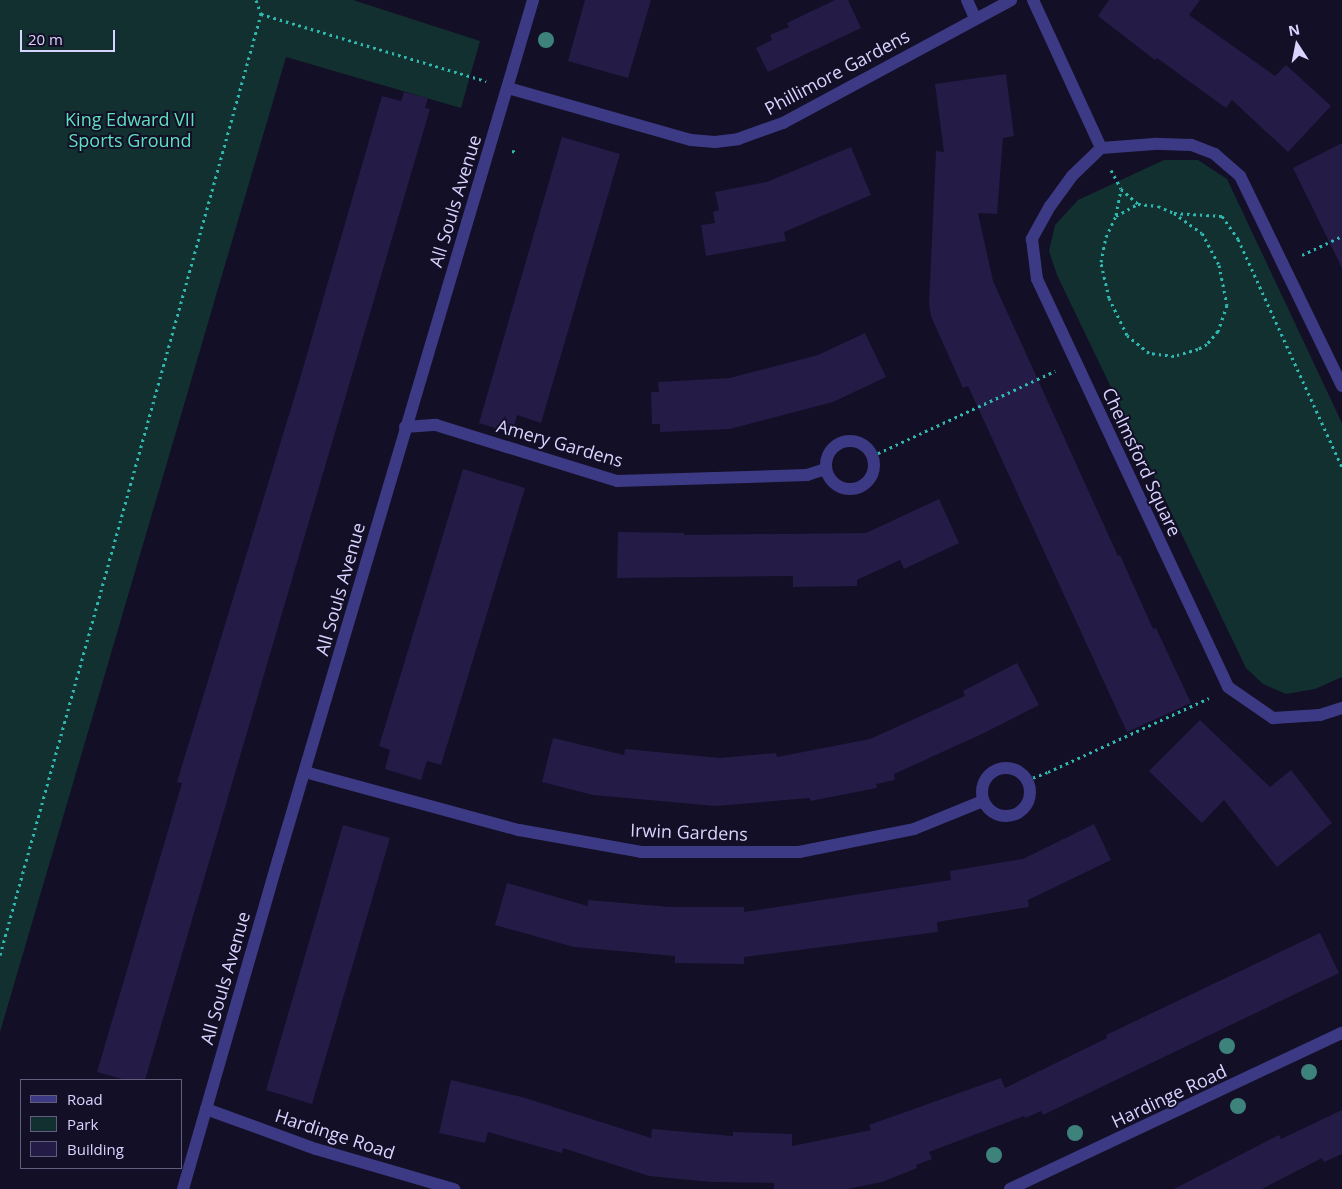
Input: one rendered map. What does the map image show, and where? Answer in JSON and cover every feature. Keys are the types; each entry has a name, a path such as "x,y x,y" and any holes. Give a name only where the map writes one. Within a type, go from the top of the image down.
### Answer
{"street":[{"name":"All Souls Avenue","path":"183,1189 405,427 533,0"},
{"path":"967,0 975,18"},
{"name":"Phillimore Gardens","path":"508,88 691,140 715,142 738,139 783,123 1011,0"},
{"path":"1033,0 1101,148 1154,144 1191,145 1215,154 1240,176 1342,386"},
{"name":"Chelmsford Square","path":"1101,148 1072,176 1050,206 1032,239 1037,279 1228,687"},
{"name":"Amery Gardens","path":"405,427 436,425 616,481 807,475 825,469"},
{"path":"852,441 860,443 872,456 873,472 864,485 856,488 840,487 828,477 825,469 829,452 843,442 852,441"},
{"path":"1228,687 1273,718 1320,715 1342,708"},
{"path":"1006,767 1018,771 1027,780 1030,789 1029,798 1024,807 1016,813 1007,816 997,814 989,809 983,801 981,789 986,778 995,770 1006,767"},
{"name":"Irwin Gardens","path":"305,772 519,830 641,852 799,852 914,829 983,801"},
{"name":"Hardinge Road","path":"1016,1188 1342,1033"},
{"name":"Hardinge Road","path":"206,1109 316,1149 454,1189"}],"path":[{"path":"0,955 261,14 256,0"},
{"path":"261,14 477,78"},
{"path":"512,151 517,152"},
{"path":"1116,182 1138,204"},
{"path":"1116,216 1138,204 1158,206 1174,213 1202,233 1219,265 1227,306 1218,331 1207,344 1174,356 1149,353 1126,334 1109,298 1101,262 1106,237 1116,216 1121,189"},
{"path":"1174,213 1222,216 1238,239 1342,467"},
{"path":"1283,265 1342,236"},
{"path":"872,456 1053,372 1074,360"},
{"path":"1027,780 1066,764 1228,687"}],"green space":[{"name":"King Edward VII Sports Ground","path":"0,0 353,0 480,41 461,108 286,57 0,1032"},
{"path":"1164,160 1198,160 1227,179 1342,423 1342,677 1315,689 1286,694 1263,684 1246,668 1057,275 1049,251 1055,225 1078,200"}],"building":[{"path":"585,0 651,0 628,78 568,61"},
{"path":"835,0 848,0 861,28 768,72 756,48 772,40 770,35 789,27 787,23"},
{"path":"1109,0 1200,0 1189,15 1275,76 1286,65 1331,106 1288,152 1232,100 1226,108 1157,58 1155,60 1098,16"},
{"path":"1006,74 1014,136 1003,138 997,214 978,213 993,281 1118,556 1120,555 1153,629 1156,628 1191,703 1127,732 968,386 963,388 931,316 929,304 936,151 944,152 935,84"},
{"path":"404,92 428,98 425,108 430,109 145,1079 122,1079 97,1072 182,783 177,782 299,382 382,96 401,101"},
{"path":"562,137 620,154 541,423 517,415 512,433 479,423"},
{"path":"1342,143 1342,268 1293,168"},
{"path":"851,147 871,195 784,232 786,241 706,256 701,225 715,223 713,212 719,210 715,192 767,182"},
{"path":"865,333 886,377 833,402 730,429 660,432 660,424 652,424 651,392 659,392 658,382 730,378 818,355"},
{"path":"463,469 525,488 441,765 427,761 421,780 385,769 390,750 379,746"},
{"path":"939,499 959,543 904,569 900,560 857,580 857,586 793,587 793,576 617,578 618,532 684,533 684,535 866,533"},
{"path":"1017,663 1039,705 984,733 894,774 895,780 876,784 877,788 810,801 810,798 716,806 593,795 542,782 553,738 624,755 625,749 720,758 776,753 777,757 870,739 965,696 963,691"},
{"path":"1200,720 1270,787 1291,770 1332,823 1277,867 1224,800 1202,823 1149,771"},
{"path":"1094,824 1111,860 1028,900 1029,907 937,922 938,932 744,957 744,964 675,963 675,956 574,947 495,925 507,883 588,906 588,900 670,907 744,907 744,912 951,880 950,871 1023,859"},
{"path":"343,825 390,838 312,1104 266,1090"},
{"path":"1320,933 1339,973 1043,1115 1041,1111 1025,1118 1024,1116 929,1152 932,1159 916,1165 917,1168 882,1182 847,1189 774,1189 774,1183 711,1182 649,1176 563,1148 562,1153 488,1132 485,1143 439,1133 451,1080 522,1097 651,1138 652,1129 733,1136 733,1132 792,1134 792,1146 871,1130 869,1125 1001,1078 1005,1088 1107,1038 1106,1035"},
{"path":"1342,1110 1342,1154 1324,1162 1322,1158 1262,1189 1174,1189 1279,1135 1281,1139"}]}
